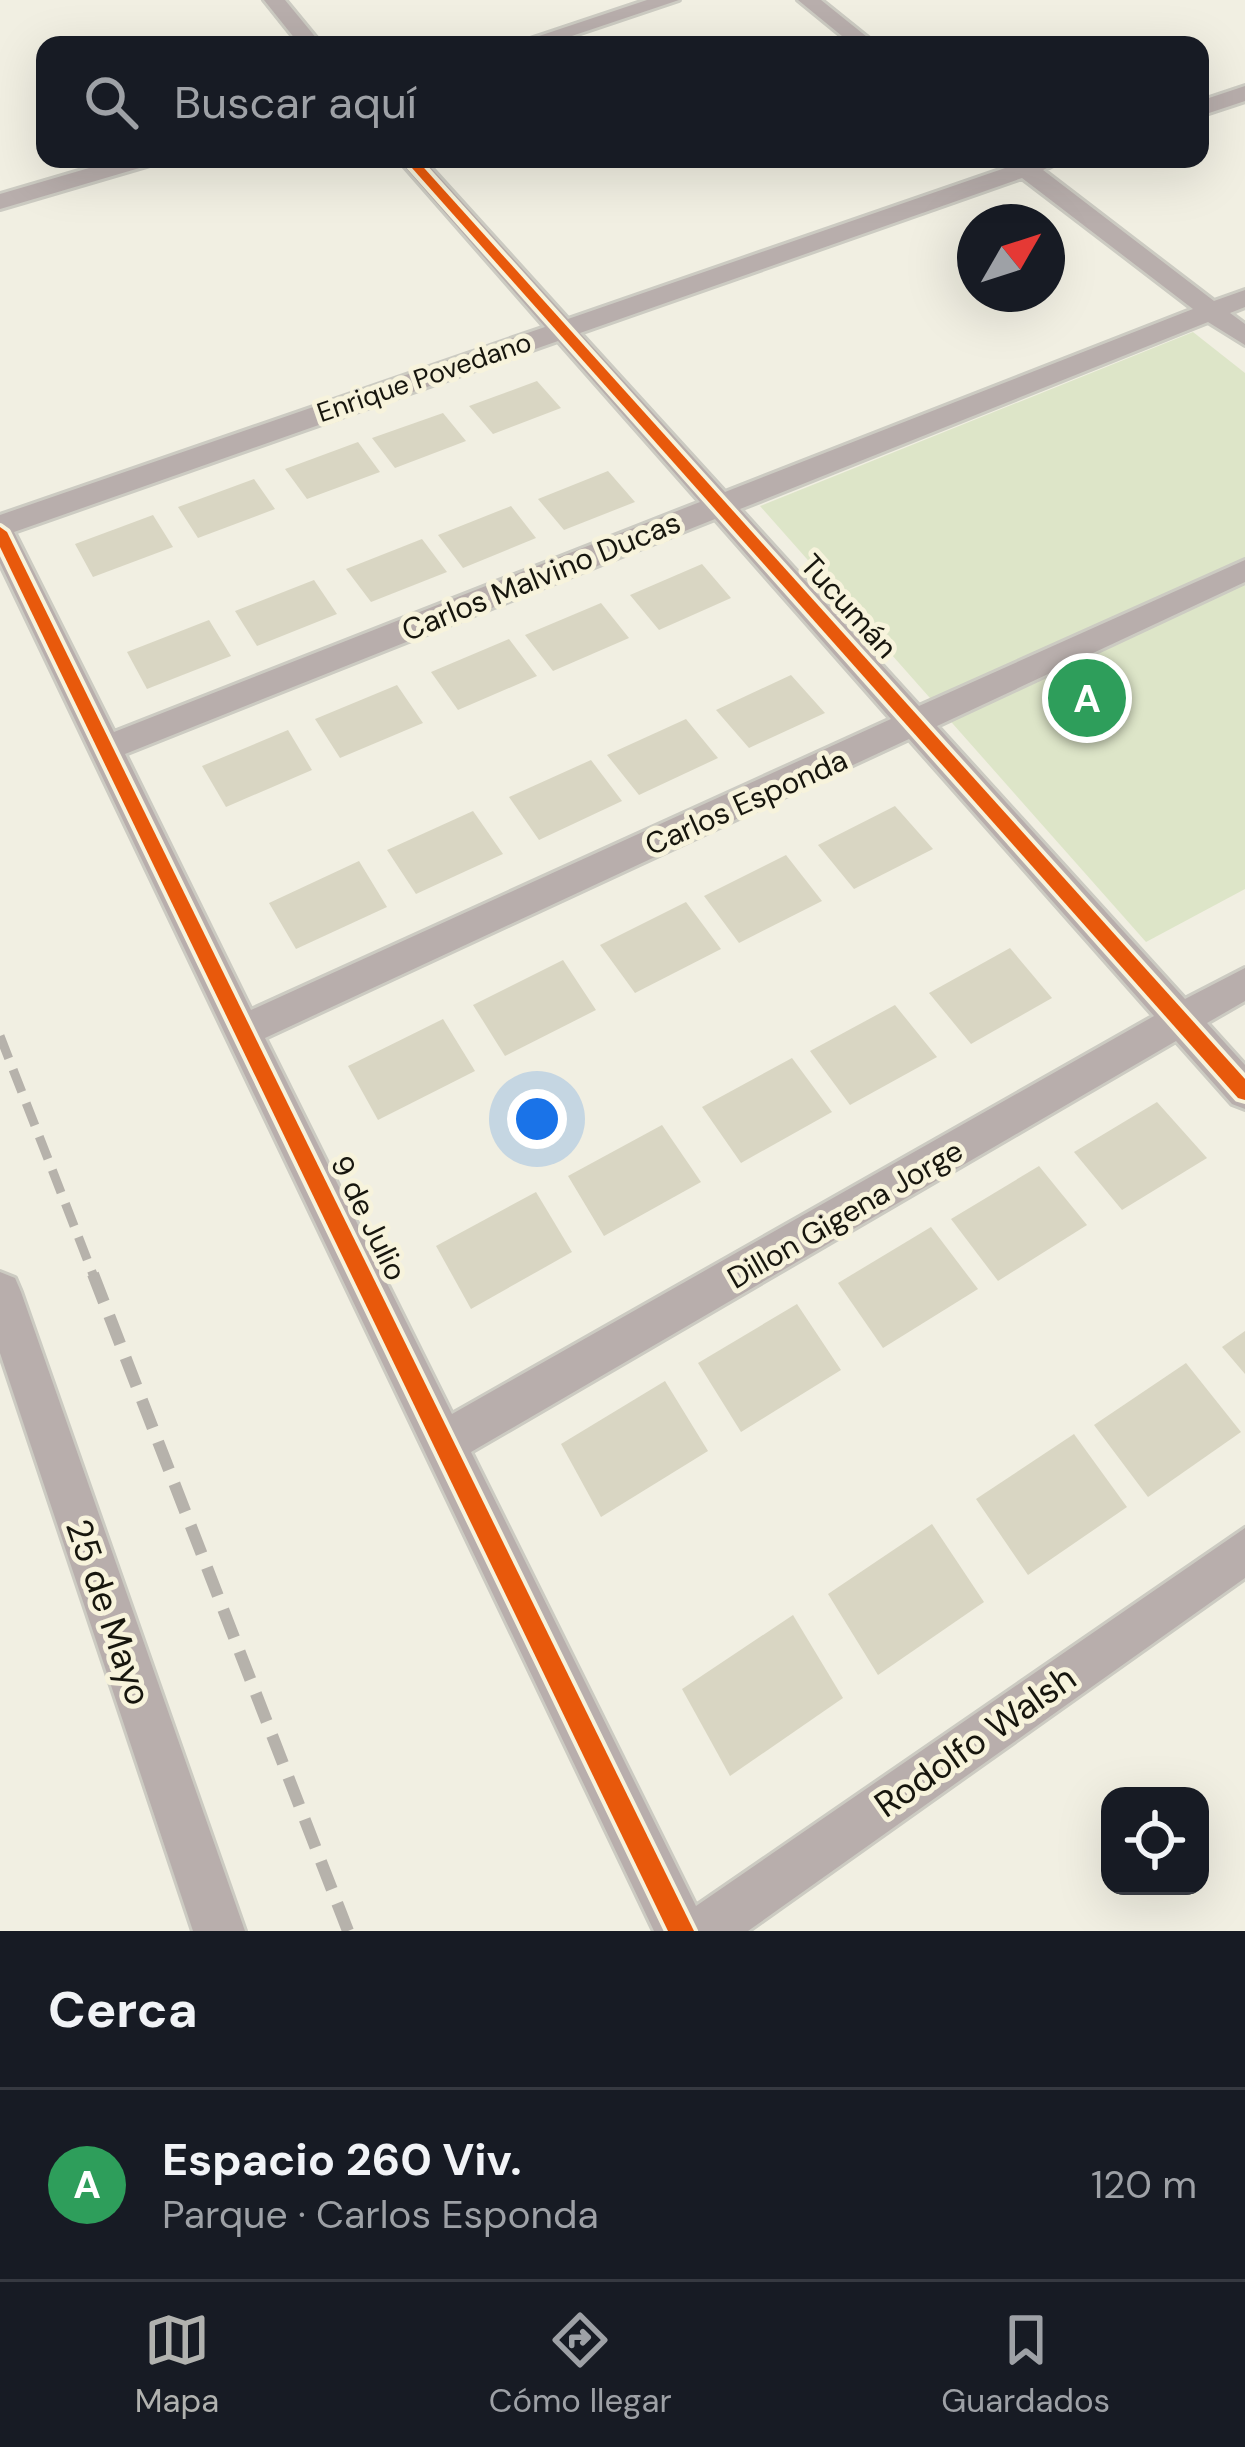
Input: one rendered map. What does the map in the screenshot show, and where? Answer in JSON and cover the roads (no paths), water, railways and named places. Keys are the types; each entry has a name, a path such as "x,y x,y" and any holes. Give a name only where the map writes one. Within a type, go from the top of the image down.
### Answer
{"street":[{"path":"274,0 304,36"},
{"path":"552,36 669,0"},
{"path":"808,0 854,36"},
{"path":"1209,106 1245,93"},
{"path":"0,202 115,168"},
{"name":"Tucumán","path":"418,168 1245,1092"},
{"name":"Enrique Povedano","path":"0,529 1008,168"},
{"path":"1024,168 1245,337"},
{"name":"Carlos Malvino Ducas","path":"106,748 1245,298"},
{"name":"9 de Julio","path":"0,529 681,1931"},
{"name":"Carlos Esponda","path":"245,1030 1245,570"},
{"name":"Dillon Gigena Jorge","path":"444,1443 1245,983"},
{"name":"25 de Mayo","path":"0,1292 219,1931"},
{"name":"Rodolfo Walsh","path":"704,1931 1245,1551"}],"railway":[{"path":"0,1036 94,1277"},
{"path":"93,1274 348,1931"}],"place":[{"name":"Espacio 260 Viv.","path":"1087,698"}]}
